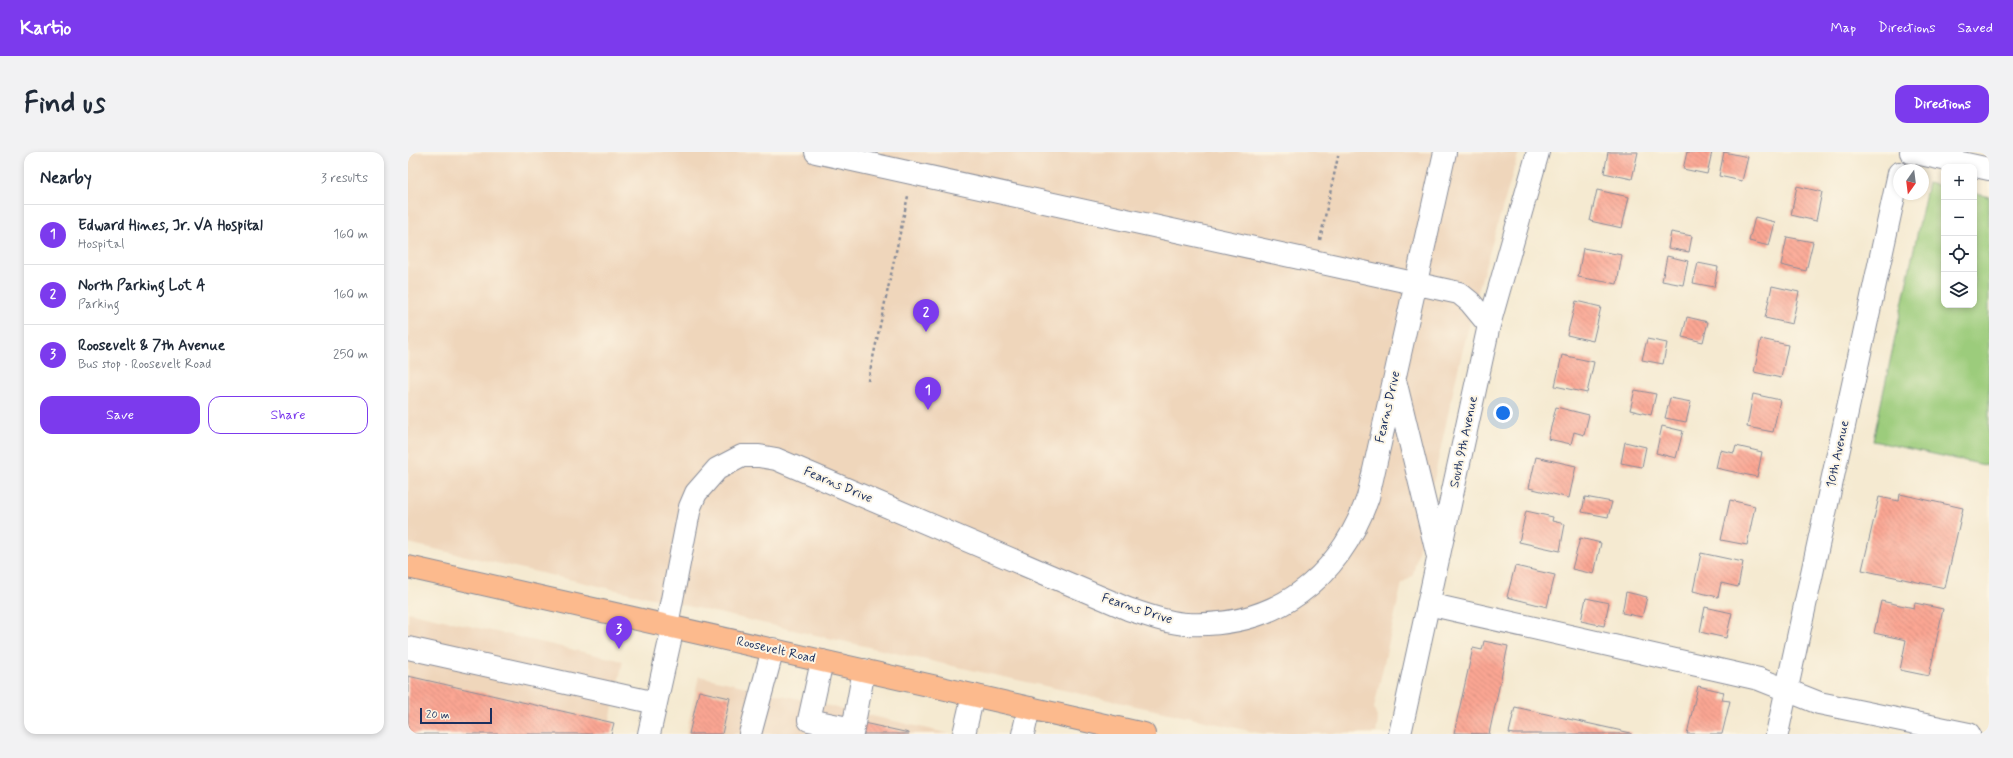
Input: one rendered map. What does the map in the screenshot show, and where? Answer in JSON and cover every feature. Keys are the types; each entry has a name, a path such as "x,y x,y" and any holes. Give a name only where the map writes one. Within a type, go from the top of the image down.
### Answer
{"main road":[{"name":"Roosevelt Road","path":"408,567 1144,734"}],"street":[{"path":"816,152 1315,262 1416,282 1459,293 1470,302 1489,325"},
{"name":"Fearns Drive","path":"649,734 670,626 690,507 696,493 717,469 742,456 759,456 776,459 1128,609 1158,619 1186,624 1214,623 1262,613 1301,593 1319,579 1348,543 1360,521 1368,497 1445,152"},
{"name":"South 9th Avenue","path":"1400,734 1489,325 1538,152"},
{"path":"1901,164 1904,152"},
{"path":"1911,152 1989,169"},
{"name":"10th Avenue","path":"1777,734 1893,200"},
{"path":"1395,379 1439,558"},
{"path":"1428,604 1759,679 1819,703 1969,734"},
{"path":"408,648 656,703"},
{"path":"750,734 773,650"},
{"path":"822,661 809,720 852,732 864,670"},
{"path":"964,734 973,695"},
{"path":"1023,734 1029,708"}],"path":[{"path":"1315,262 1339,152"},
{"path":"868,381 913,174"}],"shaded area":[{"path":"408,152 1519,152 1478,291 1458,369 1413,575 1402,583 1374,708 1378,721 1376,733 1264,734 953,666 408,543"},
{"path":"408,612 623,661 607,734 408,734"},
{"path":"699,676 950,734 686,734"}],"green space":[{"path":"1929,183 1941,186 1941,308 1977,308 1977,194 1989,197 1989,466 1873,441 1924,200 1929,200"}],"building":[{"path":"1608,152 1638,152 1632,179 1604,173"},
{"path":"1687,152 1712,152 1707,174 1683,169"},
{"path":"1724,152 1748,157 1742,181 1719,176"},
{"path":"1797,186 1822,192 1816,221 1791,215"},
{"path":"1597,190 1629,197 1622,228 1590,221"},
{"path":"1755,217 1775,222 1769,246 1749,241"},
{"path":"1671,232 1692,236 1689,252 1668,248"},
{"path":"1787,237 1813,242 1806,271 1781,265"},
{"path":"1583,248 1622,255 1617,284 1578,277"},
{"path":"1667,256 1688,261 1683,285 1662,281"},
{"path":"1698,263 1718,267 1714,287 1693,283"},
{"path":"1772,286 1799,292 1792,324 1765,318"},
{"path":"1576,301 1601,307 1593,341 1567,335"},
{"path":"1687,317 1708,322 1703,342 1682,337"},
{"path":"1647,339 1667,343 1663,364 1642,360"},
{"path":"1761,339 1788,345 1781,378 1754,372"},
{"path":"1562,355 1594,362 1587,393 1555,386"},
{"path":"1635,390 1656,394 1651,415 1630,410"},
{"path":"1753,394 1780,400 1773,432 1747,427"},
{"path":"1670,398 1691,402 1686,422 1665,418"},
{"path":"1556,407 1589,415 1584,435 1574,432 1571,444 1548,439"},
{"path":"1662,426 1683,431 1676,458 1656,453"},
{"path":"1625,442 1646,447 1642,467 1621,463"},
{"path":"1736,446 1762,452 1757,477 1716,468 1720,450 1734,453"},
{"path":"1536,457 1576,466 1569,498 1529,488"},
{"path":"1900,494 1963,508 1945,588 1862,570 1879,497 1899,501"},
{"path":"1585,497 1612,502 1608,517 1582,512"},
{"path":"1730,500 1755,506 1747,545 1721,540"},
{"path":"1526,511 1553,517 1552,521 1565,524 1560,551 1519,542"},
{"path":"1580,538 1601,543 1594,574 1572,569"},
{"path":"1701,553 1743,562 1738,587 1721,583 1718,597 1693,591"},
{"path":"1515,566 1555,575 1547,607 1507,597"},
{"path":"1626,592 1647,597 1642,617 1622,613"},
{"path":"1586,598 1609,603 1604,626 1581,621"},
{"path":"1881,601 1914,608 1915,603 1943,609 1929,676 1900,670 1906,640 1874,633"},
{"path":"1705,607 1732,613 1726,638 1700,632"},
{"path":"1484,641 1508,646 1489,734 1454,733 1473,648 1482,650"},
{"path":"408,676 614,723 611,734 408,734"},
{"path":"1698,686 1724,692 1722,700 1730,701 1722,734 1687,734"},
{"path":"699,691 730,698 722,734 689,734"},
{"path":"1515,707 1631,734 1513,734 1509,733"},
{"path":"859,722 909,733 909,734 859,734"}],"place":[{"name":"North Parking Lot A","path":"926,332"},
{"name":"Edward Hines, Jr. VA Hospital","path":"928,410"},
{"name":"Roosevelt & 7th Avenue","path":"619,649"}]}
